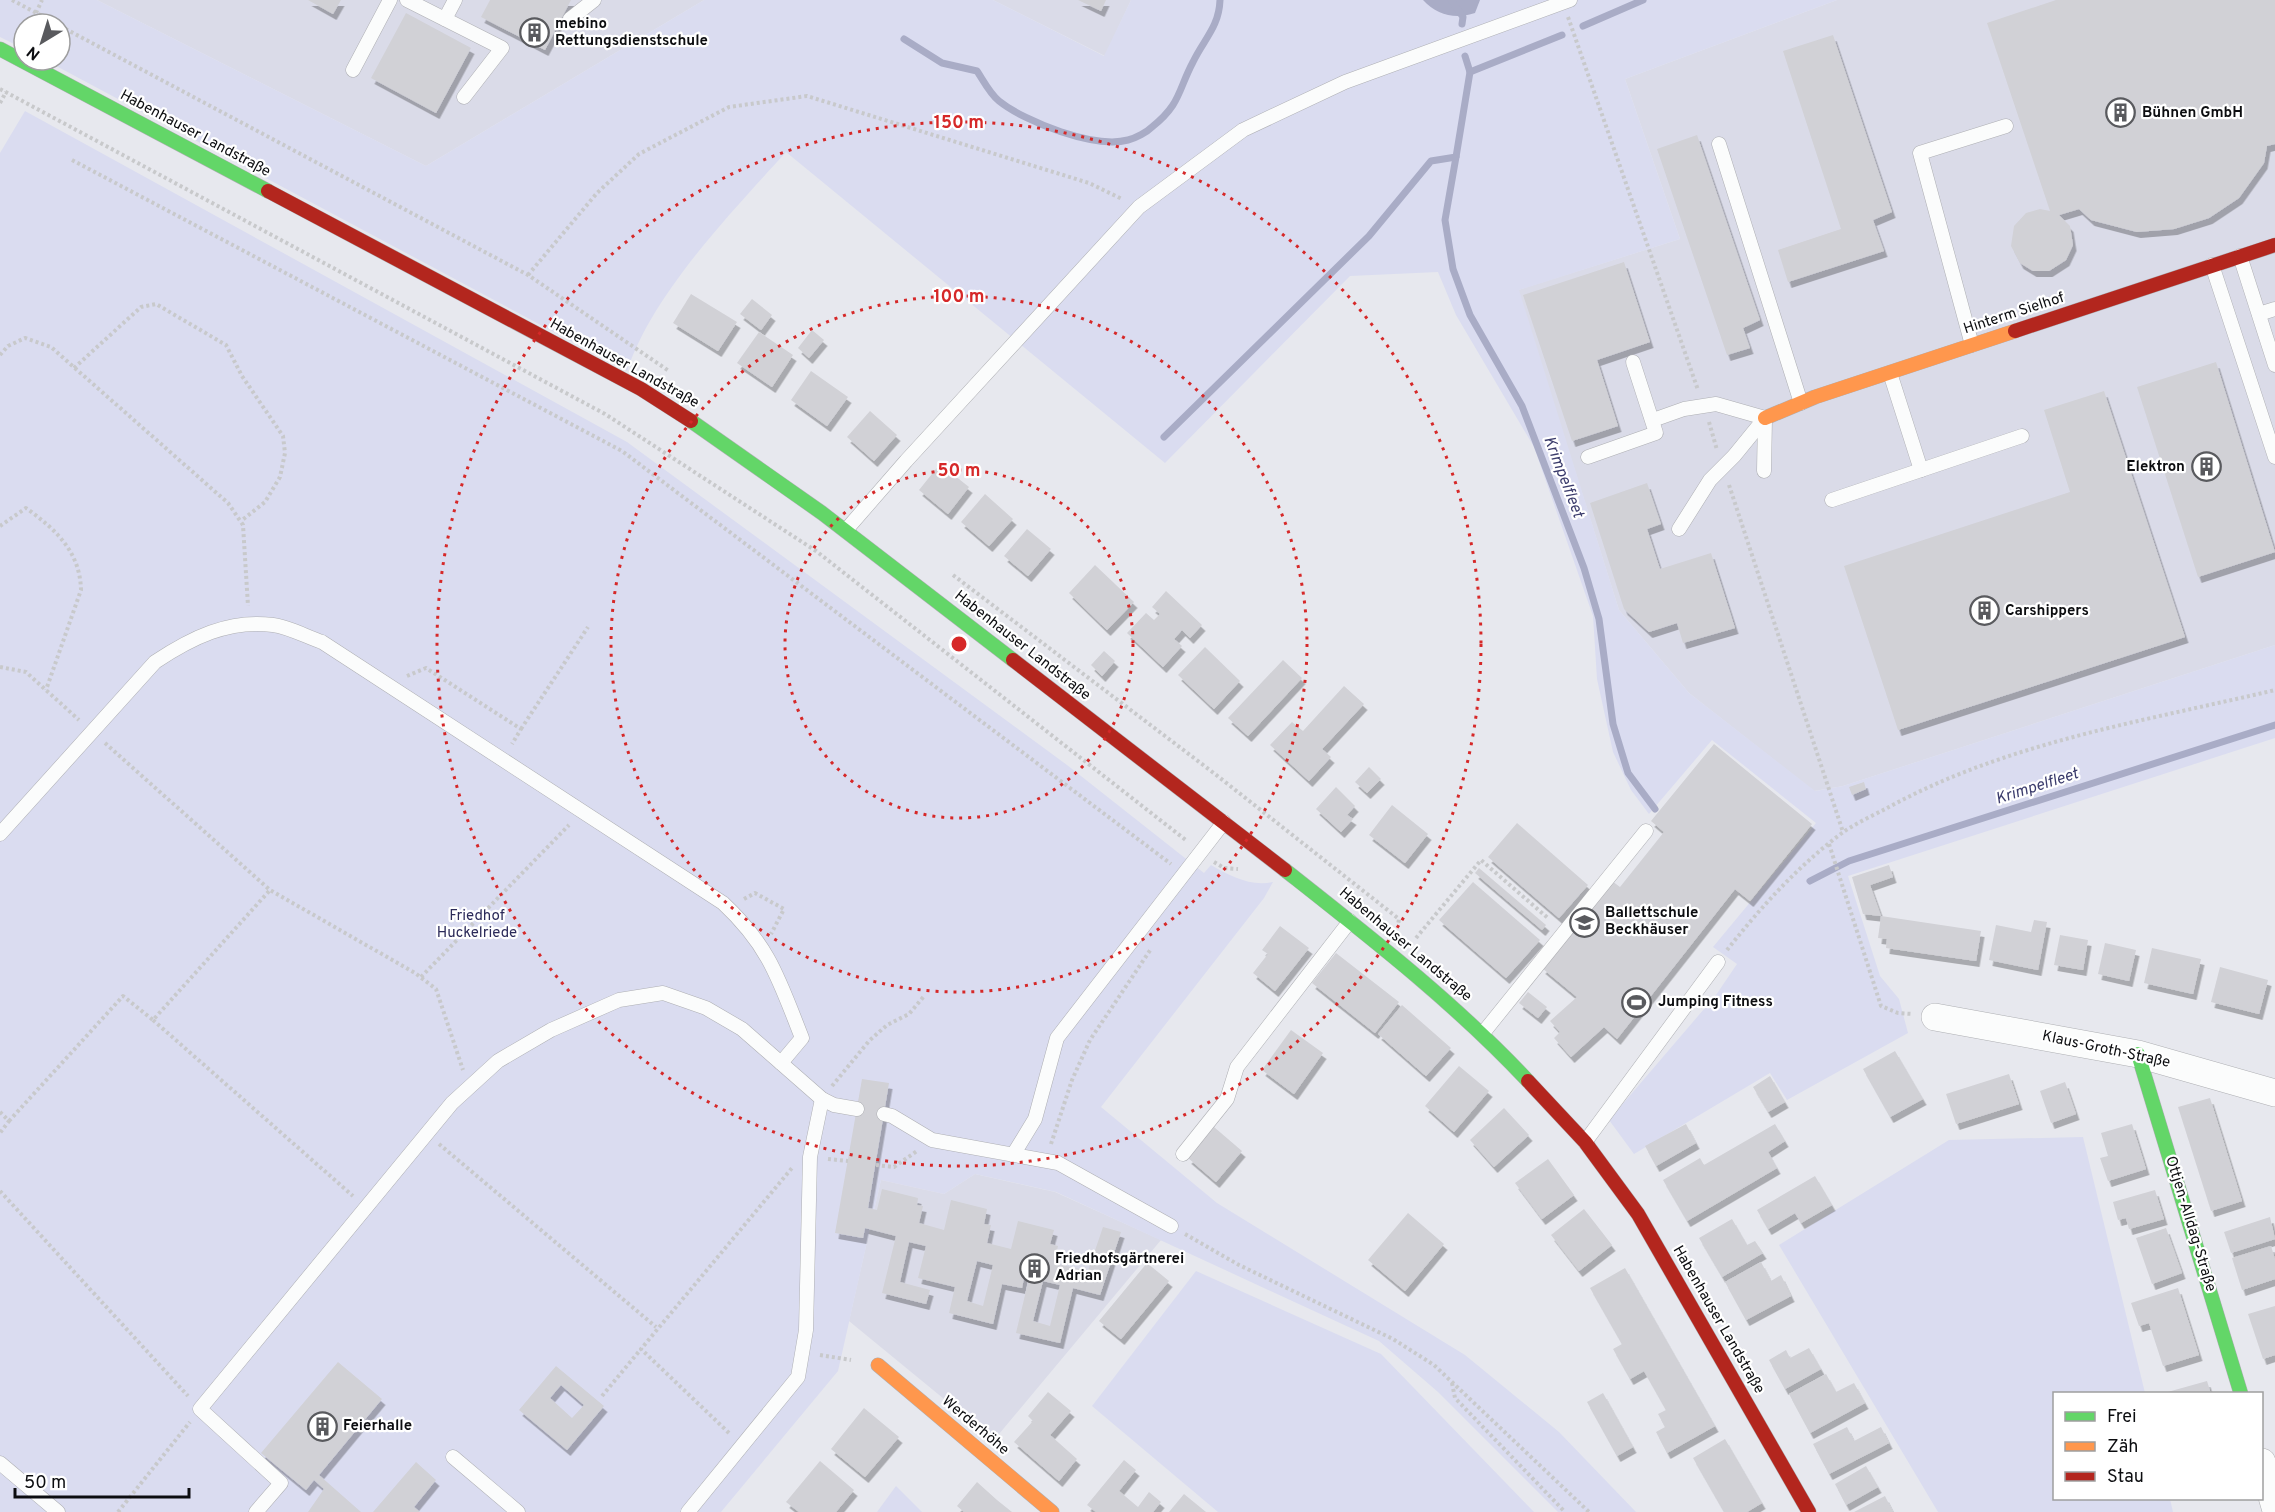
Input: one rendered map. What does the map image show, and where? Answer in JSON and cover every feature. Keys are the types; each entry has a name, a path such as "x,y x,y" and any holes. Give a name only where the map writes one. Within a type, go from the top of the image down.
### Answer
{"street":[{"name":"Habenhauser Landstraße","path":"0,49 641,389 748,457 1224,822 1398,959 1483,1033 1585,1142 1638,1214 1809,1512"},
{"name":"Hinterm Sielhof","path":"1765,418 1801,403 2275,245"},
{"name":"Klaus-Groth-Straße","path":"1935,1017 2139,1054 2275,1093"},
{"name":"Ottjen-Alldag-Straße","path":"2139,1054 2240,1392"},
{"name":"Werderhöhe","path":"878,1365 1052,1512"},
{"path":"2263,1465 2275,1507"}],"lane":[{"path":"353,70 390,0"},
{"path":"407,0 502,48 464,97"},
{"path":"445,19 455,0"},
{"path":"570,20 594,0"},
{"path":"846,531 906,461 1139,207 1253,125 1345,82 1567,2"},
{"path":"1972,345 1920,153 2006,126"},
{"path":"1719,144 1801,403"},
{"path":"2240,256 2275,365"},
{"path":"2212,265 2275,457"},
{"path":"2259,314 2275,309"},
{"path":"1588,457 1656,433 1633,362"},
{"path":"1890,373 1921,470"},
{"path":"1653,420 1703,405 1716,404 1765,418"},
{"path":"1679,529 1710,480 1734,456 1765,418"},
{"path":"1764,471 1765,418"},
{"path":"1832,500 2022,436"},
{"path":"0,834 155,662 186,641 232,625 275,625 322,642 730,909 746,924 771,960 802,1038 782,1064"},
{"path":"1013,1155 1035,1119 1057,1038 1224,822"},
{"path":"1483,1033 1646,831"},
{"path":"1183,1154 1227,1099 1236,1066 1350,921"},
{"path":"1585,1142 1718,962"},
{"path":"256,1512 281,1483 200,1409 427,1133 498,1061 551,1030 619,1000 663,993 706,1008 742,1029 822,1099 834,1105 857,1109"},
{"path":"688,1512 798,1377 806,1330 810,1157 822,1099"},
{"path":"884,1114 892,1116 932,1140 1058,1163 1171,1226"},
{"path":"453,1457 518,1512"},
{"path":"0,1463 58,1512"}],"path":[{"path":"12,0 34,12"},
{"path":"1567,2 1723,465 1843,832"},
{"path":"72,32 528,275 615,333"},
{"path":"0,89 605,414 816,551 1200,852 1224,868 1246,869"},
{"path":"0,104 6,92"},
{"path":"528,275 597,193 639,154 729,107 807,96 1089,183 1139,207"},
{"path":"72,160 622,451 1184,874"},
{"path":"74,368 141,307 156,304 226,345 242,376 283,436 285,453 280,477 265,502 241,521"},
{"path":"0,355 8,346 25,338 51,347 228,503 243,525 249,625"},
{"path":"0,526 26,508 52,527 71,551 81,572 81,590 46,690"},
{"path":"503,761 521,729 588,627"},
{"path":"0,667 26,672 270,890 422,977 436,989 469,1088"},
{"path":"388,685 426,668 521,729"},
{"path":"1718,962 1793,875 1843,832 1911,795 1967,771 2110,726 2275,690"},
{"path":"422,977 581,812"},
{"path":"1829,844 1881,1006 1898,1013 1935,1017"},
{"path":"1398,959 1481,860 1549,919"},
{"path":"153,1020 270,890"},
{"path":"730,909 755,893 784,909 777,927 761,946"},
{"path":"1045,1161 1071,1080 1089,1040 1161,935 1153,914"},
{"path":"822,1099 868,1041 887,1025 909,1014 925,995"},
{"path":"0,1133 123,996 366,1208"},
{"path":"0,1112 9,1121"},
{"path":"427,1133 656,1327"},
{"path":"876,1164 894,1167 932,1140"},
{"path":"602,1396 656,1327 800,1158 810,1157"},
{"path":"0,1191 200,1409 118,1512"},
{"path":"1171,1226 1239,1265 1393,1339 1434,1365 1589,1512"},
{"path":"641,1349 743,1446"},
{"path":"802,1352 878,1365"},
{"path":"1451,1381 1455,1398 1565,1512"}],"shaded area":[{"path":"97,0 704,0 426,166"},
{"path":"993,0 1131,0 1105,56"},
{"path":"1423,0 1480,0 1475,13 1453,16 1440,13"},
{"path":"1837,0 2275,0 2275,645 1843,786 1814,791 1689,693 1619,610 1518,290 1680,239 1625,79"},
{"path":"975,1174 1055,1192 1161,1240 994,1440 849,1321 881,1180 944,1194"}],"green space":[{"path":"0,0 97,0 426,166 704,0 993,0 1104,56 1131,0 1837,0 1625,79 1680,239 1519,290 1619,610 1689,693 1815,791 1843,786 2275,645 2275,738 1848,876 1880,976 1899,999 1908,1033 1787,1100 1770,1073 1634,1154 1609,1120 1716,995 1737,964 1713,947 1816,823 1712,740 1649,814 1631,790 1613,752 1597,679 1593,616 1534,447 1456,315 1438,272 1350,276 1165,463 786,152 718,228 674,284 655,312 627,371 67,72 72,72 72,12 12,12 12,43 0,37"},
{"name":"Friedhof Huckelriede","path":"25,111 627,442 1067,765 1204,873 1211,865 1233,877 1249,882 1273,882 1264,898 1101,1107 1217,1203 1465,1355 1559,1432 1636,1512 1558,1512 1438,1392 1379,1341 1056,1192 975,1174 944,1194 881,1180 838,1371 721,1512 0,1512 0,153"},
{"path":"2083,1137 2145,1392 2053,1392 2053,1500 2170,1500 2173,1512 1938,1512 1779,1245 1949,1140"},
{"path":"1196,1271 1381,1354 1534,1512 1218,1512 1092,1406"},
{"path":"896,1486 922,1512 877,1512"}],"building":[{"path":"308,0 341,0 333,14"},
{"name":"mebino Rettungsdienstschule","path":"490,0 571,0 545,50 481,17"},
{"path":"1078,0 1106,0 1101,11"},
{"path":"2056,0 2275,0 2275,144 2267,146 2264,163 2239,198 2209,218 2174,229 2137,232 2091,220 2079,209 2059,215 2070,226 2073,245 2066,260 2049,271 2033,271 2020,263 2011,246 2014,226 2026,213 2040,209 2050,211 1987,23"},
{"path":"406,13 471,48 436,113 371,78"},
{"path":"1833,35 1892,212 1873,220 1884,251 1788,282 1778,250 1841,229 1783,51"},
{"path":"1697,135 1760,320 1743,328 1750,348 1727,355 1657,149"},
{"path":"1624,262 1650,342 1597,360 1618,426 1572,441 1523,295"},
{"path":"691,294 737,322 718,351 673,323"},
{"path":"752,299 772,315 761,330 740,314"},
{"path":"812,330 824,340 809,358 798,348"},
{"path":"759,332 793,355 772,387 737,363"},
{"name":"Elektron","path":"2216,362 2275,552 2198,577 2137,387"},
{"path":"811,371 848,397 827,426 791,400"},
{"name":"Carshippers","path":"2104,391 2185,637 1898,730 1844,566 2070,492 2044,410"},
{"path":"870,411 897,435 874,461 847,437"},
{"path":"940,464 969,487 948,514 919,490"},
{"path":"1647,483 1661,524 1647,529 1660,569 1711,553 1735,628 1683,643 1677,623 1649,632 1624,609 1590,503"},
{"path":"985,494 1013,519 989,546 961,522"},
{"path":"1027,529 1051,549 1028,576 1004,556"},
{"path":"1095,565 1134,602 1107,630 1069,593"},
{"path":"1166,591 1202,625 1190,638 1182,630 1174,639 1182,646 1163,667 1127,633 1146,613 1154,620 1160,614 1152,607"},
{"path":"1205,647 1240,681 1214,709 1178,675"},
{"path":"1104,651 1115,661 1102,676 1091,665"},
{"path":"1283,660 1302,678 1248,736 1228,718"},
{"path":"1344,686 1364,704 1322,749 1331,757 1309,781 1270,745 1292,722 1303,731"},
{"path":"1714,744 1812,824 1750,901 1735,889 1617,1039 1604,1027 1571,1057 1554,1038 1560,1032 1550,1021 1577,997 1542,968 1612,881 1620,887 1664,832 1651,821"},
{"path":"1369,767 1381,779 1367,793 1355,782"},
{"path":"1864,782 1866,789 1852,795 1849,787"},
{"path":"1336,787 1355,806 1347,815 1353,819 1341,832 1316,809"},
{"path":"1392,805 1428,834 1405,863 1369,835"},
{"path":"1517,823 1588,885 1559,918 1488,857"},
{"path":"1889,865 1893,877 1870,885 1881,916 1863,914 1852,877"},
{"path":"1479,868 1546,925 1542,930 1475,873"},
{"path":"1473,882 1540,940 1506,978 1439,920"},
{"path":"1881,916 1981,931 1976,961 1886,948 1887,939 1878,938"},
{"path":"2034,920 2047,922 2038,970 1989,960 1996,925 2031,932"},
{"path":"1280,926 1309,948 1275,991 1253,973 1268,954 1262,950"},
{"path":"2060,935 2088,940 2083,970 2054,965"},
{"path":"2105,943 2136,950 2129,981 2098,974"},
{"path":"2152,948 2201,959 2193,994 2144,983"},
{"path":"1336,953 1399,1002 1375,1033 1312,983"},
{"path":"2220,967 2268,980 2259,1014 2211,1002"},
{"path":"1528,992 1547,1007 1538,1018 1519,1003"},
{"path":"1402,1005 1451,1048 1426,1076 1378,1034"},
{"path":"1291,1030 1323,1053 1294,1094 1262,1070"},
{"path":"1895,1051 1923,1099 1890,1117 1863,1069"},
{"path":"1459,1066 1489,1091 1454,1132 1425,1106"},
{"path":"2009,1074 2019,1104 1956,1124 1946,1094"},
{"path":"1770,1076 1785,1102 1768,1112 1753,1087"},
{"name":"Friedhofsgärtnerei Adrian","path":"862,1079 889,1083 868,1208 877,1210 882,1189 918,1198 917,1205 923,1206 919,1223 944,1230 951,1200 987,1209 984,1224 991,1225 987,1243 1011,1249 1018,1221 1054,1230 1050,1244 1058,1246 1054,1263 1088,1271 1103,1227 1121,1232 1100,1295 1073,1288 1060,1343 1016,1333 1030,1274 1025,1273 1022,1288 1002,1284 993,1324 949,1313 955,1287 918,1278 926,1246 909,1242 900,1282 930,1290 926,1304 882,1293 896,1236 865,1228 863,1238 835,1233","holes":["977,1261 993,1265 983,1306 967,1301","1043,1281 1060,1285 1050,1326 1033,1321"]},
{"path":"2065,1082 2076,1114 2051,1123 2040,1091"},
{"path":"2210,1098 2242,1201 2211,1211 2178,1107"},
{"path":"1504,1108 1529,1135 1494,1167 1470,1140"},
{"path":"1686,1124 1696,1143 1656,1166 1645,1146"},
{"path":"1775,1124 1785,1141 1768,1152 1777,1168 1687,1221 1663,1180 1700,1158 1704,1165"},
{"path":"2132,1124 2146,1169 2108,1181 2100,1158 2108,1156 2101,1133"},
{"path":"1214,1127 1242,1151 1216,1182 1188,1158"},
{"path":"1548,1159 1574,1195 1542,1219 1515,1183"},
{"path":"1815,1176 1832,1205 1801,1223 1795,1213 1768,1229 1757,1210"},
{"path":"2155,1190 2164,1219 2129,1229 2126,1218 2118,1220 2113,1202"},
{"path":"1584,1209 1612,1245 1579,1271 1551,1235"},
{"path":"1408,1213 1444,1244 1405,1291 1368,1260"},
{"path":"2270,1217 2275,1239 2231,1253 2224,1232"},
{"path":"1732,1219 1747,1245 1755,1241 1763,1253 1722,1277 1699,1238"},
{"path":"2166,1228 2182,1273 2152,1284 2136,1238"},
{"path":"2271,1246 2275,1259 2275,1279 2242,1290 2232,1258"},
{"path":"1761,1262 1771,1281 1781,1275 1791,1296 1746,1320 1725,1282"},
{"path":"1147,1263 1169,1281 1121,1339 1099,1321"},
{"path":"1625,1268 1715,1426 1667,1453 1656,1432 1665,1427 1658,1414 1666,1410 1644,1371 1630,1379 1613,1349 1622,1344 1590,1288"},
{"path":"2178,1288 2199,1355 2163,1366 2149,1323 2139,1326 2131,1303"},
{"path":"2275,1306 2275,1355 2263,1359 2248,1314"},
{"path":"1809,1348 1821,1369 1785,1389 1769,1360 1786,1350 1790,1358"},
{"name":"Feierhalle","path":"338,1362 382,1399 319,1475 361,1512 308,1512 324,1489 314,1480 306,1490 261,1453"},
{"path":"556,1366 604,1406 567,1450 519,1410","holes":["561,1385 584,1405 572,1418 550,1398"]},
{"path":"1826,1374 1836,1392 1854,1383 1865,1403 1810,1433 1789,1394"},
{"path":"2207,1381 2210,1392 2168,1392"},
{"path":"1048,1392 1071,1411 1050,1435 1077,1459 1059,1481 1014,1442 1033,1421 1028,1416"},
{"path":"1603,1393 1633,1447 1617,1456 1587,1402"},
{"path":"864,1408 899,1437 865,1477 831,1449"},
{"path":"1847,1427 1854,1441 1881,1427 1889,1443 1829,1474 1813,1444"},
{"path":"1725,1439 1762,1503 1747,1512 1724,1512 1693,1458"},
{"path":"1124,1460 1136,1470 1119,1491 1138,1507 1149,1492 1161,1502 1153,1512 1096,1512 1087,1505"},
{"path":"820,1461 854,1490 836,1512 799,1512 786,1502"},
{"path":"416,1462 436,1480 414,1507 420,1512 373,1512"},
{"path":"1866,1466 1878,1487 1846,1505 1835,1484"},
{"path":"977,1482 1012,1512 964,1512 957,1506"},
{"path":"1184,1494 1206,1512 1169,1512"},
{"path":"1885,1496 1893,1512 1854,1512"}],"waterway":[{"path":"904,39 942,63 977,71 996,98 1025,117 1061,132 1098,141 1114,142 1141,135 1169,111 1214,25 1220,0"},
{"path":"1451,0 1463,17 1462,24"},
{"path":"1583,26 1643,0"},
{"path":"1470,72 1562,35"},
{"path":"1164,437 1369,236 1431,161 1456,157 1470,72 1465,56"},
{"name":"Krimpelfleet","path":"1456,157 1445,220 1453,269 1470,315 1522,406 1584,568 1599,619 1613,724 1628,773 1655,809"},
{"name":"Krimpelfleet","path":"1810,881 1849,861 2275,725"}],"traffic: fast":[{"path":"0,49 268,191"},
{"path":"691,421 822,513 1013,660"},
{"path":"1285,870 1441,998 1528,1081"},
{"path":"2138,1054 2240,1392"}],"traffic: slow":[{"path":"1765,418 1815,397 2015,331"},
{"path":"878,1365 1052,1512"}],"traffic: jam":[{"path":"268,191 641,389 691,421"},
{"path":"2015,331 2275,245"},
{"path":"1013,660 1285,870"},
{"path":"1528,1081 1585,1142 1638,1214 1809,1512"}],"place":[{"name":"mebino Rettungsdienstschule","path":"534,33"},
{"name":"Bühnen GmbH","path":"2121,113"},
{"name":"Elektron","path":"2206,467"},
{"name":"Carshippers","path":"1984,611"},
{"name":"Ballettschule Beckhäuser","path":"1584,922"},
{"name":"Jumping Fitness","path":"1637,1002"},
{"name":"Friedhofsgärtnerei Adrian","path":"1034,1268"},
{"name":"Feierhalle","path":"322,1426"}]}
